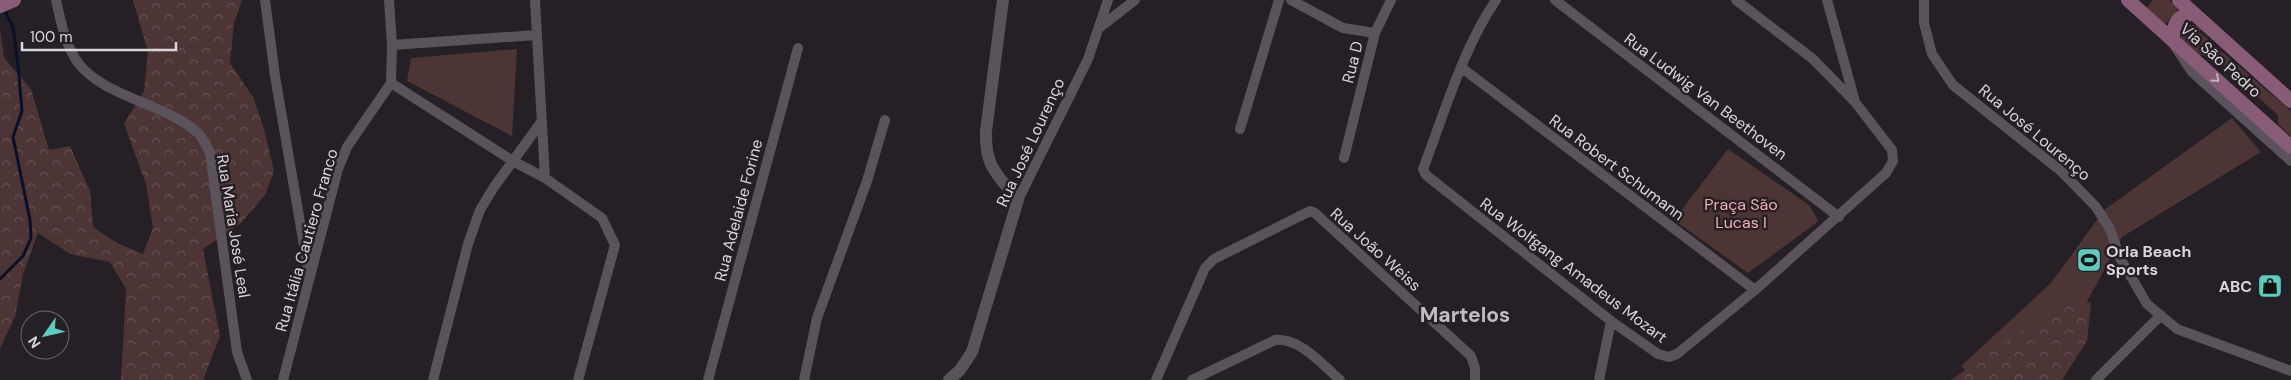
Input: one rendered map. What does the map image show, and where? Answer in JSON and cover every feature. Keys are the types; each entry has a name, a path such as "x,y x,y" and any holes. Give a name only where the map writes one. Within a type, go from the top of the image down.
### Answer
{"main road":[{"path":"0,6 14,0"},
{"name":"Via São Pedro","path":"2128,0 2291,147"},
{"path":"2179,0 2291,102"},
{"path":"2173,40 2173,29 2178,19 2188,14 2194,14"}],"street":[{"name":"Rua Maria José Leal","path":"56,0 67,44 79,64 91,77 181,121 199,134 210,153 238,352 247,380"},
{"path":"265,0 275,76 309,278"},
{"path":"390,0 391,83 513,161 545,178 602,218 615,245 578,380"},
{"path":"534,0 545,178"},
{"path":"1003,0 986,131 986,153 993,169 1018,200"},
{"name":"Rua José Lourenço","path":"949,380 960,370 972,352 1018,200 1088,59 1108,0"},
{"path":"1099,28 1135,0"},
{"path":"1240,130 1279,0"},
{"name":"Rua D","path":"1291,0 1343,28 1375,33 1344,158"},
{"path":"1375,33 1391,0"},
{"name":"Rua Wolfgang Amadeus Mozart","path":"1496,0 1484,17 1462,68 1424,169 1426,175 1611,321 1658,354 1668,357 1677,354 1754,290 1839,217 1886,173 1893,161 1892,150 1855,102"},
{"name":"Rua Ludwig Van Beethoven","path":"1556,0 1839,217"},
{"path":"1736,0 1813,60 1855,102"},
{"path":"1827,0 1855,102"},
{"name":"Rua José Lourenço","path":"1924,0 1924,23 1932,54 1953,85 2061,171 2096,207 2110,229 2120,258 2147,304 2177,329 2291,370"},
{"path":"392,45 537,35"},
{"path":"2173,40 2177,52 2192,72 2291,161"},
{"name":"Rua Adelaide Forine","path":"708,380 798,48"},
{"name":"Rua Robert Schumann","path":"1462,68 1754,290"},
{"name":"Rua Itália Cautiero Franco","path":"283,380 338,169 347,147 391,83"},
{"path":"804,380 817,318 867,181 885,120"},
{"path":"433,380 468,244 480,210 542,121"},
{"name":"Rua João Weiss","path":"1156,380 1205,268 1214,259 1310,211 1315,213 1471,356 1475,368 1475,380"},
{"path":"2096,380 2161,315"},
{"path":"1598,380 1611,321"},
{"path":"1192,380 1275,340 1284,339 1300,347 1340,380"}],"green space":[{"path":"133,0 242,0 234,23 230,63 253,97 264,129 274,171 265,195 240,224 203,249 220,336 203,380 121,380 126,289 110,262 70,254 38,233 23,274 15,317 0,348 0,29 4,58 31,89 49,150 70,146 90,191 93,227 117,243 143,254 153,228 146,184 124,124 144,91 148,52"},
{"path":"2153,0 2169,0 2179,8 2165,25 2146,9"},
{"path":"2185,25 2195,25 2201,29 2199,32 2291,111 2291,136 2278,124 2278,115 2213,57 2199,55 2181,39 2181,28"},
{"path":"517,49 512,136 407,81 411,58"},
{"name":"Orla Beach Sports","path":"2232,118 2261,152 2122,237 2082,311 1975,380 1961,366 2051,283 2104,210"},
{"name":"Praça São Lucas I","path":"1728,149 1809,205 1818,220 1748,273 1674,220"},
{"path":"2091,302 2087,341 2062,380 1951,380 2053,309"}],"waterway":[{"path":"0,279 23,256 31,238 30,220 13,137 22,111 18,65 13,27 3,8"}],"place":[{"name":"Orla Beach Sports","path":"2089,260"},
{"name":"ABC","path":"2270,286"}],"district":[{"name":"Martelos","path":"1465,315"}]}
